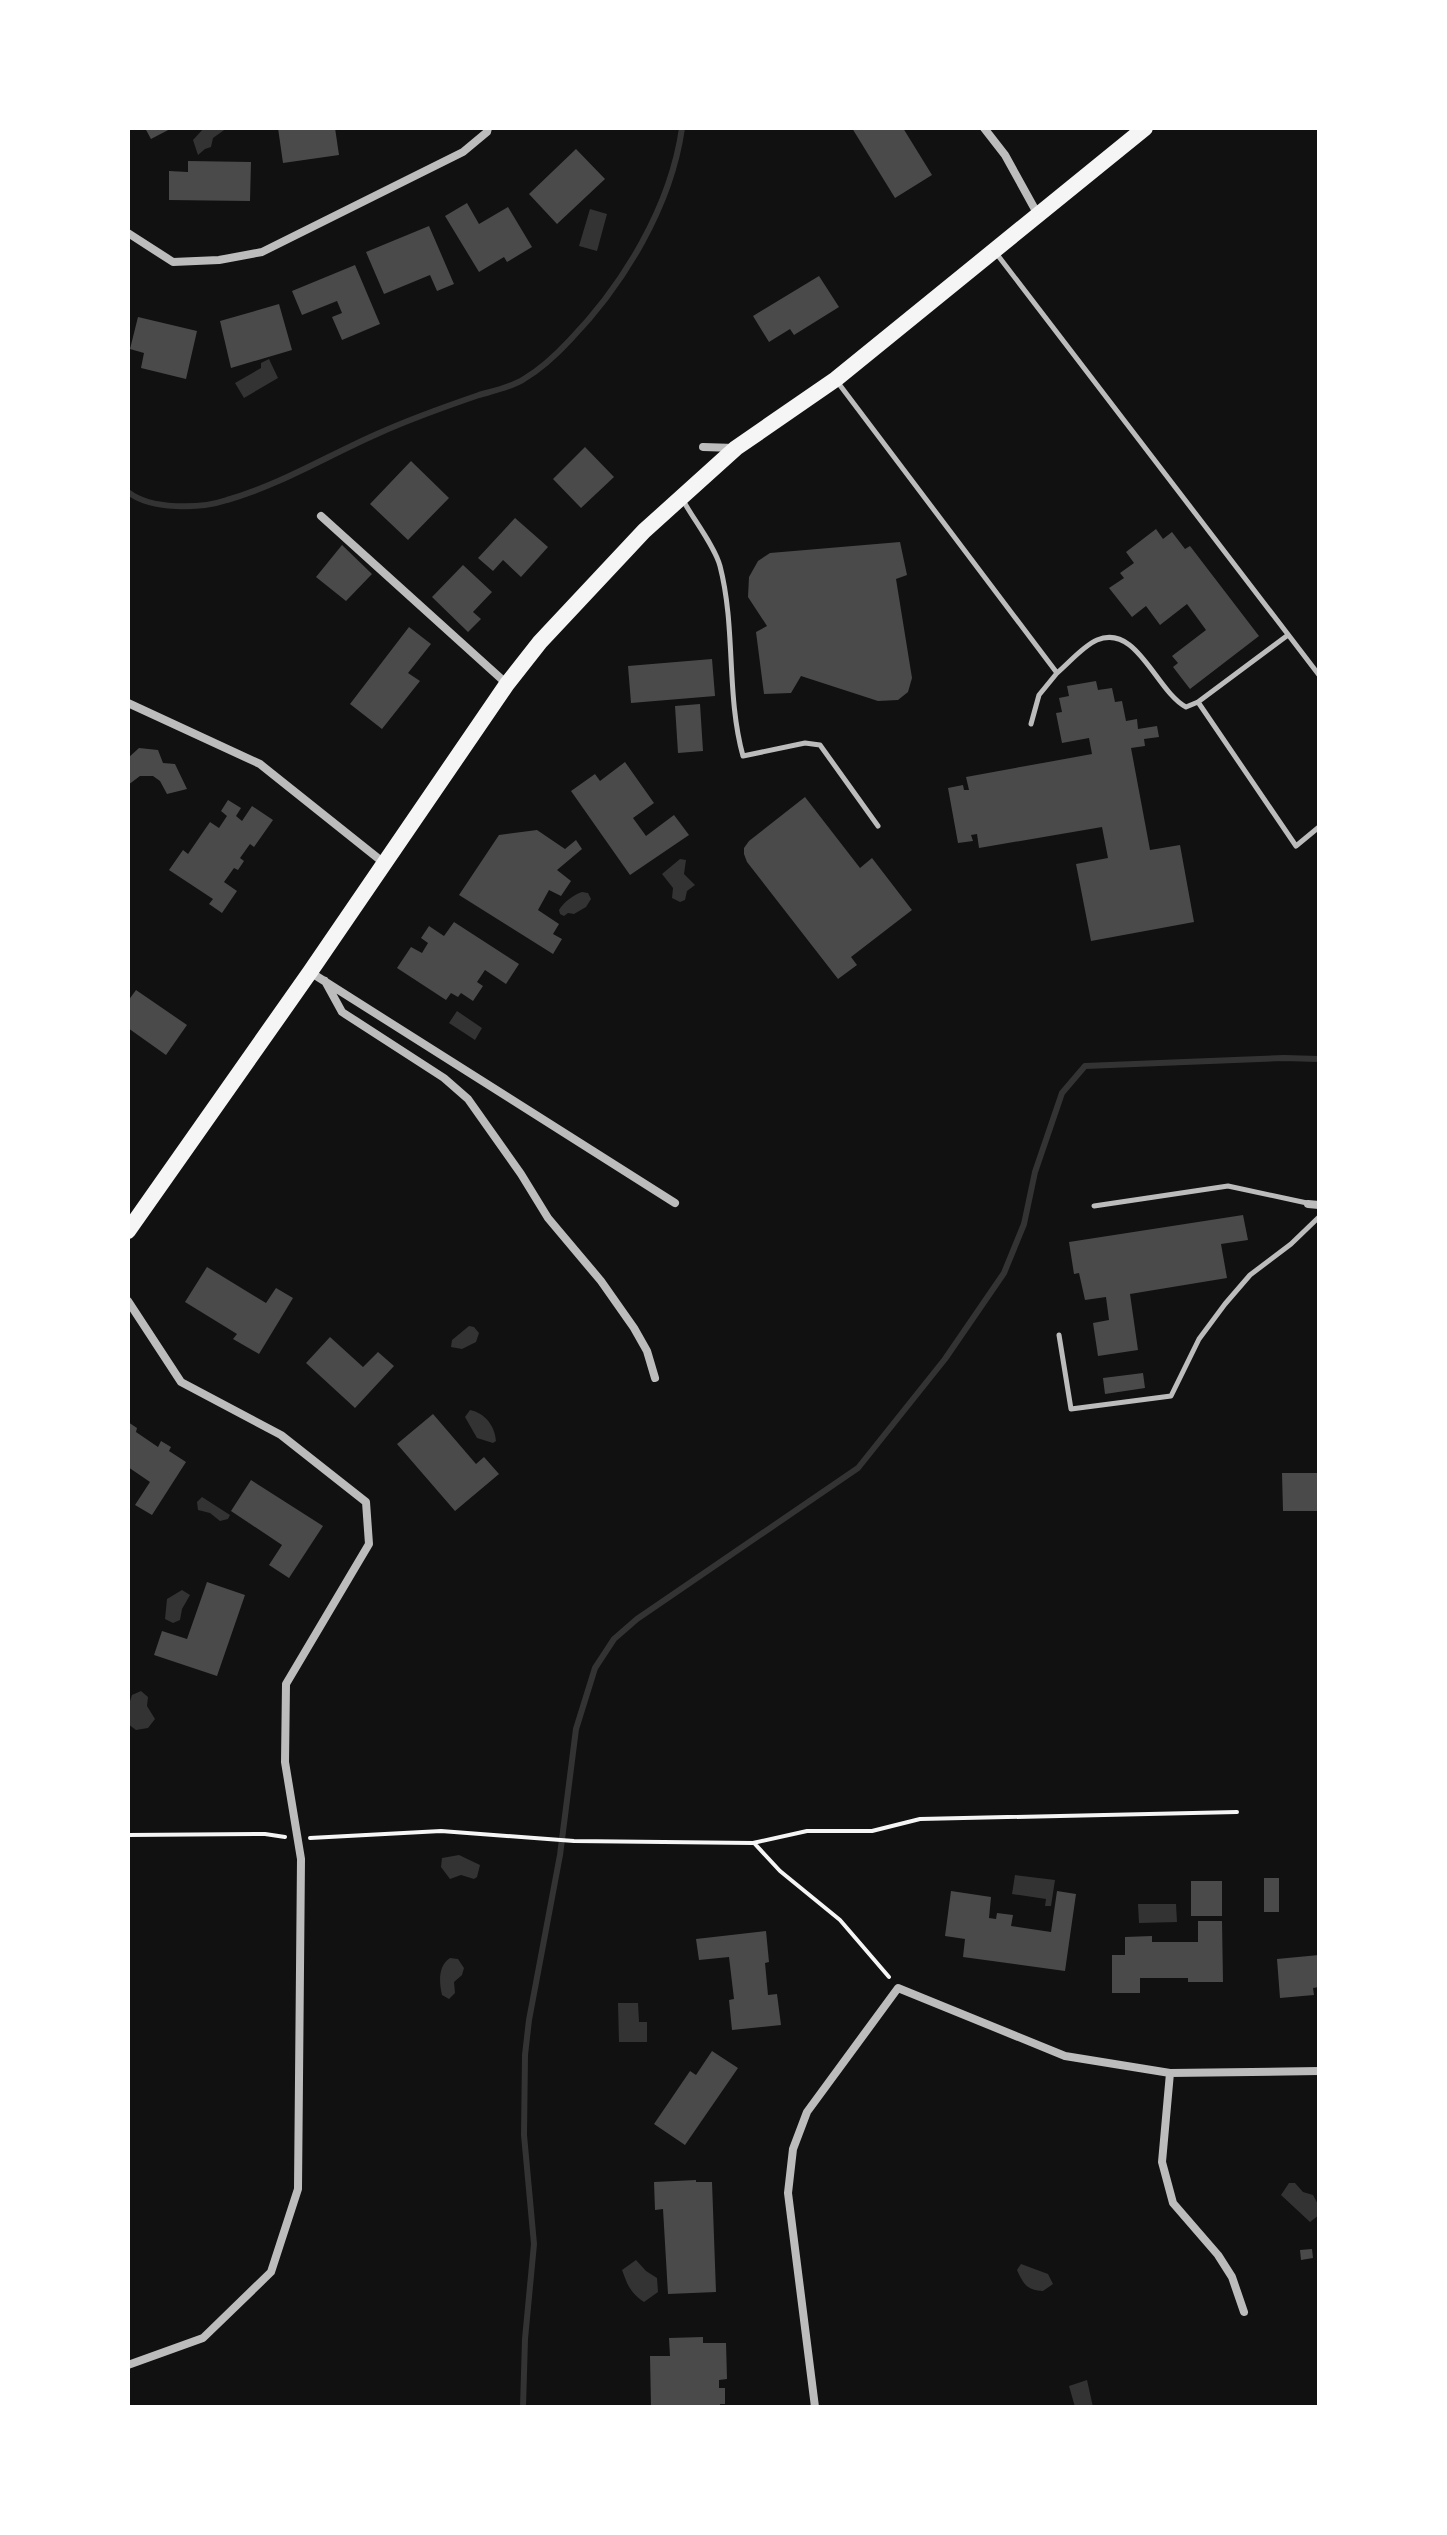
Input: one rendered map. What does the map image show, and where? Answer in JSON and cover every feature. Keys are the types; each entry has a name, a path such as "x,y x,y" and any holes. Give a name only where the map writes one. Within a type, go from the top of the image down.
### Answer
{"main road":[{"path":"128,1231 134,1211 310,972 507,684 550,631 644,531 736,448 836,379 1145,128"}],"street":[{"path":"128,233 173,262 219,260 262,252 463,152 488,128"},
{"path":"984,128 1005,155 1037,213"},
{"path":"703,447 736,448"},
{"path":"321,516 507,684"},
{"path":"128,703 260,764 385,864"},
{"path":"310,972 675,1203"},
{"path":"325,981 342,1012 444,1078 468,1099 548,1218 601,1281 634,1328 647,1351 655,1378"},
{"path":"1308,1204 1319,1205"},
{"path":"128,1301 181,1382 281,1435 366,1502 369,1544 286,1684 285,1762 301,1859 298,2189 271,2272 203,2338 128,2365"},
{"path":"815,2407 788,2193 793,2149 807,2112 898,1988 1065,2056 1170,2073 1319,2071"},
{"path":"1170,2073 1162,2162 1173,2203 1218,2255 1232,2277 1244,2312"}],"lane":[{"path":"993,249 1319,675"},
{"path":"836,379 1057,673"},
{"path":"681,498 720,564 736,734 743,756 805,743 820,745 878,826"},
{"path":"1031,724 1039,695 1057,673 1094,641 1118,638 1129,643 1175,701 1186,707 1198,702 1288,635"},
{"path":"1198,702 1296,846 1319,827"},
{"path":"1094,1206 1228,1186 1308,1204"},
{"path":"1059,1335 1071,1409 1171,1396 1199,1339 1225,1304 1250,1275 1291,1244 1319,1217"}],"path":[{"path":"128,1835 265,1834 298,1838 441,1831 574,1841 753,1843 807,1831 872,1831 920,1819 1237,1812"},
{"path":"753,1843 780,1871 840,1920 898,1988"}],"shaded area":[{"path":"204,128 227,128 213,138 211,147 198,155 193,140"},
{"path":"590,209 607,214 597,251 579,246"},
{"path":"269,359 278,378 244,398 235,383 261,368 261,363"},
{"path":"680,859 686,860 684,874 695,885 687,891 685,900 680,902 672,898 673,888 662,874"},
{"path":"582,892 588,893 591,899 586,907 574,914 560,914 563,904"},
{"path":"457,1011 482,1028 475,1040 449,1023"},
{"path":"469,1326 479,1333 476,1342 462,1349 451,1347 452,1340"},
{"path":"470,1410 488,1421 496,1441 493,1443 477,1438 465,1417"},
{"path":"202,1497 230,1515 228,1519 220,1521 210,1513 198,1510 197,1502"},
{"path":"182,1590 190,1595 180,1620 173,1623 165,1619 167,1599"},
{"path":"141,1691 148,1697 147,1706 155,1719 148,1728 136,1730 128,1724 128,1707 132,1695"},
{"path":"459,1855 480,1865 477,1877 461,1875 450,1879 441,1867 442,1858"},
{"path":"1015,1875 1055,1880 1051,1906 1045,1906 1046,1899 1012,1894"},
{"path":"1138,1904 1176,1904 1177,1922 1139,1923"},
{"path":"450,1958 458,1959 464,1968 462,1975 454,1982 455,1993 449,1999 442,1995 440,1980 443,1965"},
{"path":"618,2003 638,2003 639,2022 647,2022 647,2042 619,2042"},
{"path":"1289,2183 1295,2183 1303,2192 1313,2195 1319,2206 1319,2215 1310,2222 1281,2195"},
{"path":"636,2260 657,2278 658,2292 644,2302 632,2291 622,2270"},
{"path":"1021,2264 1048,2274 1053,2284 1043,2291 1030,2288 1017,2270"},
{"path":"1087,2380 1093,2407 1075,2407 1069,2386"}],"building":[{"path":"145,128 172,128 151,139"},
{"path":"278,128 335,128 339,155 283,163"},
{"path":"852,128 903,128 932,175 895,198"},
{"path":"576,149 605,179 557,224 529,194"},
{"path":"188,161 251,162 250,201 169,200 169,171 188,172"},
{"path":"467,203 479,224 508,207 532,247 507,262 504,257 479,272 445,216"},
{"path":"429,226 454,284 437,291 430,275 384,294 366,252"},
{"path":"355,265 380,324 342,340 332,317 342,313 337,301 302,315 292,291"},
{"path":"819,276 839,307 794,335 790,329 769,342 753,316"},
{"path":"279,304 292,350 231,368 220,321"},
{"path":"138,317 197,331 186,379 141,368 144,353 130,349"},
{"path":"585,447 614,477 581,508 553,479"},
{"path":"411,461 449,498 408,540 370,504"},
{"path":"515,518 548,547 521,577 503,560 493,571 478,558"},
{"path":"1156,529 1163,539 1172,532 1185,549 1190,546 1259,636 1190,689 1173,667 1178,663 1172,656 1206,630 1187,604 1160,625 1146,606 1132,617 1109,588 1124,578 1120,573 1134,563 1126,552"},
{"path":"900,542 907,575 896,579 912,678 908,692 898,700 878,701 801,676 791,693 764,694 756,632 767,626 748,597 749,577 758,561 770,553"},
{"path":"342,545 372,574 346,601 316,577"},
{"path":"463,565 492,592 473,612 481,619 468,632 432,597"},
{"path":"409,627 431,644 408,673 420,681 382,729 350,704"},
{"path":"712,659 715,696 631,703 628,666"},
{"path":"1096,681 1098,690 1112,688 1115,702 1122,701 1126,721 1137,719 1138,729 1157,726 1159,737 1144,739 1145,746 1131,748 1150,850 1180,845 1194,922 1091,941 1076,864 1108,858 1102,827 979,848 977,834 971,835 973,841 958,843 948,788 963,785 964,790 969,790 966,777 1092,754 1089,738 1062,743 1056,713 1062,712 1059,698 1069,696 1067,686"},
{"path":"700,704 703,751 678,753 675,706"},
{"path":"139,748 158,750 163,763 175,764 187,789 167,794 160,781 153,776 140,776 128,785 128,758"},
{"path":"625,762 654,803 633,818 646,836 674,815 689,835 630,875 571,791 595,774 600,781"},
{"path":"805,797 860,868 872,858 912,910 851,957 857,965 838,979 747,862 744,854 749,841"},
{"path":"228,800 241,808 236,816 242,821 252,806 273,820 254,847 250,844 240,858 244,861 238,870 234,868 224,882 237,891 222,913 209,904 213,899 169,870 183,850 188,854 210,822 219,828 227,816 221,811"},
{"path":"537,830 565,849 576,840 582,849 557,870 571,881 561,896 549,890 538,910 559,924 553,934 562,939 553,954 459,895 499,835"},
{"path":"454,922 519,964 506,984 485,970 477,982 483,986 473,1001 461,993 458,997 451,993 446,1000 397,968 411,947 422,953 428,943 421,938 429,926 444,936"},
{"path":"136,990 187,1025 166,1055 128,1028 128,1001"},
{"path":"1243,1215 1248,1240 1221,1244 1227,1278 1130,1294 1138,1350 1098,1356 1093,1323 1109,1320 1106,1297 1085,1300 1079,1273 1074,1274 1069,1242"},
{"path":"207,1267 266,1303 276,1288 293,1298 259,1354 233,1339 237,1334 185,1302"},
{"path":"330,1337 363,1367 378,1352 394,1366 355,1408 306,1363"},
{"path":"1143,1373 1145,1388 1105,1394 1103,1378"},
{"path":"433,1414 476,1464 484,1457 499,1474 455,1511 397,1444"},
{"path":"128,1422 137,1428 136,1432 158,1447 161,1441 171,1447 169,1451 186,1462 152,1515 135,1505 150,1482 128,1467"},
{"path":"1282,1473 1319,1473 1319,1511 1283,1511"},
{"path":"251,1480 323,1526 289,1578 269,1565 282,1545 231,1511"},
{"path":"207,1582 245,1595 217,1676 154,1655 162,1631 187,1639"},
{"path":"1264,1878 1279,1878 1279,1912 1264,1912"},
{"path":"1191,1881 1222,1881 1222,1916 1191,1916"},
{"path":"951,1891 991,1897 989,1918 996,1919 997,1913 1013,1915 1011,1926 1051,1932 1057,1891 1076,1894 1065,1971 963,1957 965,1939 945,1936"},
{"path":"1198,1921 1222,1921 1223,1982 1140,1978 1140,1993 1112,1993 1112,1955 1125,1955 1125,1937 1152,1936 1152,1942 1198,1942"},
{"path":"766,1931 768,1995 777,1994 781,2025 732,2030 729,2000 734,1999 729,1957 699,1960 696,1939"},
{"path":"1319,1955 1319,1987 1313,1988 1314,1995 1280,1998 1277,1959"},
{"path":"712,2051 738,2068 685,2145 654,2124 690,2071 696,2075"},
{"path":"654,2182 712,2182 716,2292 668,2294 663,2209 655,2210"},
{"path":"1312,2249 1313,2258 1301,2260 1300,2250"},
{"path":"703,2337 703,2343 726,2343 727,2379 719,2380 719,2388 725,2388 725,2404 720,2404 720,2407 651,2407 650,2356 670,2356 669,2338"}],"waterway":[{"path":"128,492 162,505 203,505 227,500 285,478 402,423 508,387 530,375 590,318 626,269 656,215 676,157 682,128"},
{"path":"523,2407 525,2339 534,2244 524,2135 525,2055 560,1855 576,1729 595,1668 614,1639 637,1619 858,1468 945,1359 1004,1273 1024,1224 1035,1172 1062,1093 1085,1066 1319,1059"}]}
